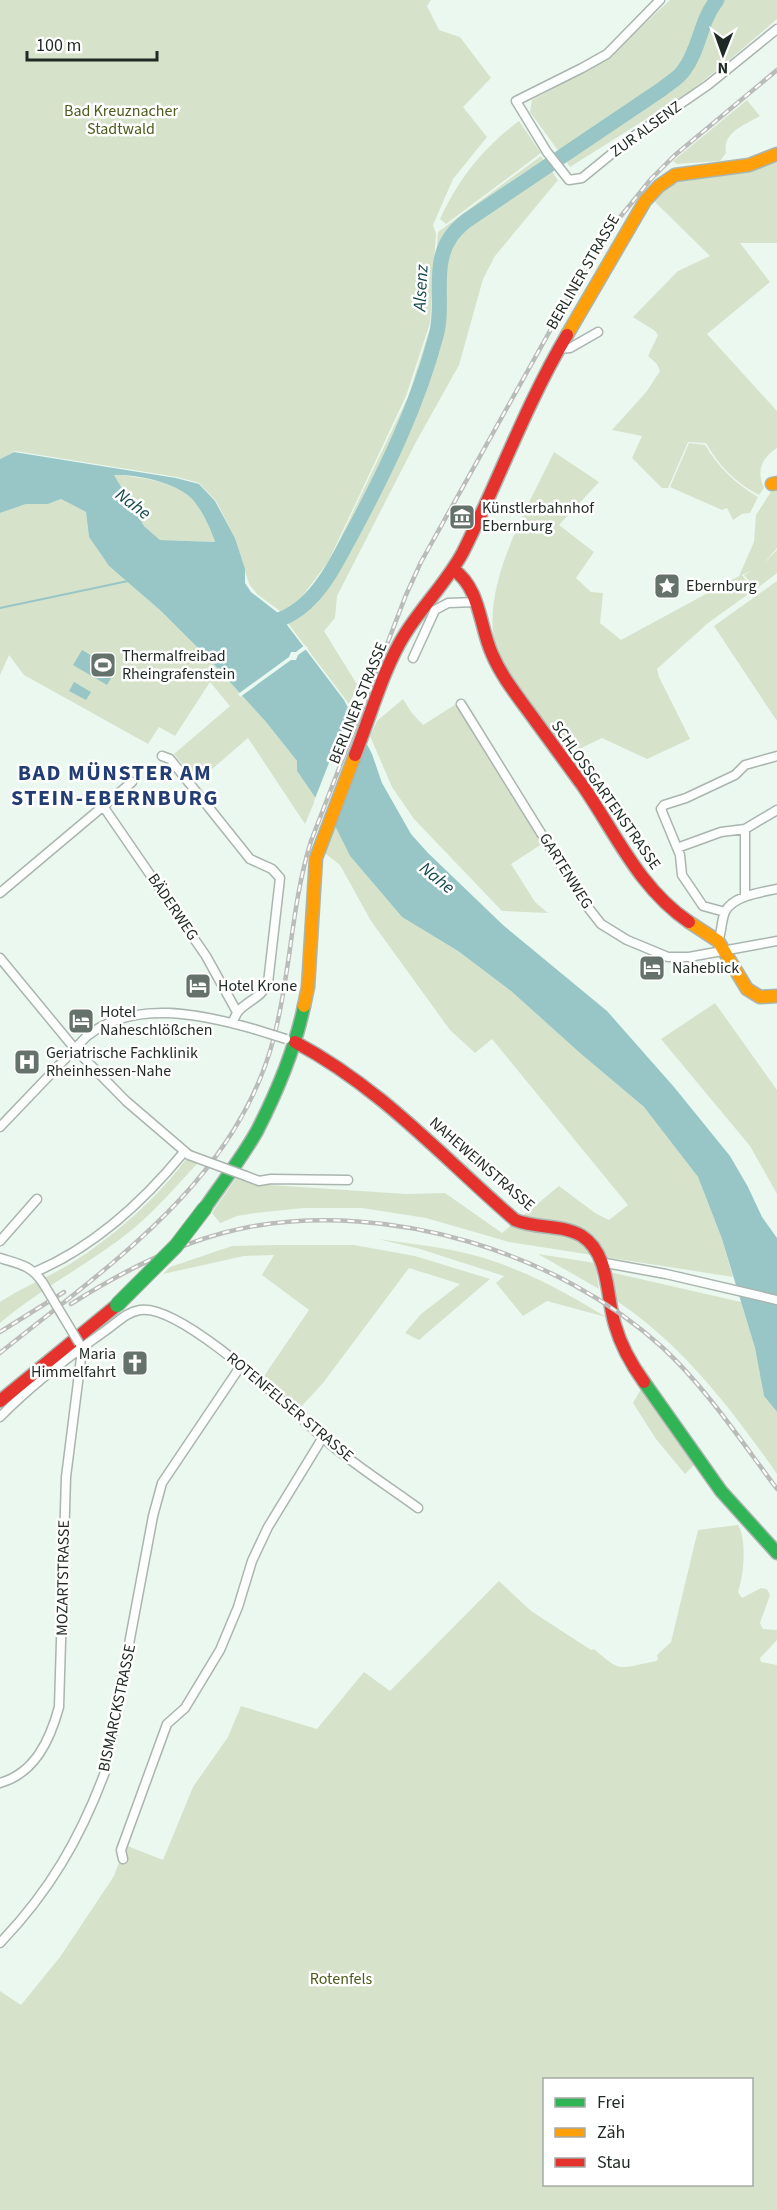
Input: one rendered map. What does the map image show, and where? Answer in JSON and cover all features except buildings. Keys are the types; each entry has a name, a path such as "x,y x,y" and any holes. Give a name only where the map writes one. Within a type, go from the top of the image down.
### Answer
{"main road":[{"name":"BERLINER STRASSE","path":"0,1401 117,1305 176,1246 205,1208 256,1132 268,1108 308,987 316,858 381,685 405,634 453,570 466,546 537,388 636,214 659,186 675,175 749,165 777,154"},
{"name":"SCHLOSSGARTENSTRASSE","path":"453,570 468,581 491,653 505,679 584,788 639,874 670,909 722,946 747,989 760,997 777,996"},
{"name":"NAHEWEINSTRASSE","path":"290,1040 321,1056 372,1091 515,1220 533,1227 566,1230 579,1234 591,1244 600,1262 612,1317 630,1363 721,1491 777,1553"}],"street":[{"name":"ZUR ALSENZ","path":"660,0 607,54 516,101 547,152 569,180 582,178 631,138 708,85 777,29"},
{"path":"558,349 570,348 598,332"},
{"path":"413,658 435,610 448,603 476,602"},
{"name":"GARTENWEG","path":"461,704 583,901 601,924 627,940 668,957 689,957 722,946 777,941"},
{"path":"162,756 170,759 250,859 272,868 280,878 268,983 262,994 237,1012 233,1023"},
{"path":"725,912 700,904 682,875 677,848 661,809 664,805 686,798 735,775 745,765 777,756"},
{"path":"0,893 132,782"},
{"name":"BÄDERWEG","path":"103,806 206,956 237,1012"},
{"path":"677,848 721,832 744,829 777,810"},
{"path":"744,829 745,896"},
{"path":"722,946 725,912 729,907 745,896 777,889"},
{"path":"0,958 75,1049 126,1101 186,1154 259,1180 348,1180"},
{"path":"0,1127 87,1036 102,1026 131,1016 187,1014 233,1023 290,1040"},
{"path":"35,1272 59,1262 112,1226 186,1154"},
{"path":"0,1241 37,1199"},
{"path":"0,1258 35,1272 80,1345 0,1417"},
{"path":"600,1262 705,1282 777,1300"},
{"name":"ROTENFELSER STRASSE","path":"80,1345 132,1312 143,1309 162,1313 242,1364 323,1437 418,1508"},
{"name":"MOZARTSTRASSE","path":"0,1784 26,1770 49,1737 59,1707 66,1477 80,1368 80,1345"},
{"name":"BISMARCKSTRASSE","path":"0,1944 23,1919 52,1881 82,1826 105,1772 153,1516 162,1483 242,1364"},
{"path":"123,1859 121,1850 168,1724 185,1708 220,1650 238,1607 252,1561 268,1527 323,1437"}],"green space":[{"name":"Bad Kreuznacher Stadtwald","path":"0,0 431,0 427,6 439,30 460,37 491,78 463,107 487,137 453,179 433,225 436,234 430,323 406,396 328,562 295,606 280,611 257,594 249,584 235,538 216,501 199,483 177,477 15,451 0,459"},
{"path":"670,0 777,0 777,19 689,92 570,167 530,112 532,100 604,61"},
{"path":"747,100 760,116 731,134 726,153 720,161 677,164 673,161"},
{"path":"519,121 541,153 446,224 440,219 464,177 483,153"},
{"path":"541,156 558,180 495,256 483,279 459,365 416,442 337,596 335,618 324,631 358,686 349,704 283,614 297,607 328,564 408,397 431,325 438,232"},
{"path":"777,162 777,243 740,243 770,282 707,334 777,411 777,448 764,460 762,465 761,476 764,488 759,495 729,473 706,443 688,442 668,488 662,488 632,458 642,436 612,430 647,391 660,371 657,364 648,356 658,335 633,317 678,271 710,256 653,200 674,183 745,172"},
{"path":"689,443 705,445 728,474 758,497 750,513 742,514 733,520 727,508 722,510 670,487"},
{"path":"554,452 599,482 559,525 594,552 576,578 591,592 603,593 600,623 621,640 739,576 754,542 756,515 772,490 777,490 777,548 764,563 777,550 777,573 756,589 744,575 755,569 742,575 754,590 708,623 657,669 690,739 647,759 602,738 577,750 563,744 556,739 517,687 497,652 493,628 494,602 499,576 519,523"},
{"path":"113,474 161,482 186,494 199,509 215,542 160,540 144,526"},
{"path":"61,499 86,512 89,537 109,566 161,611 211,661 266,722 297,761 297,771 316,798 305,824 248,738 197,782 174,754 230,706 210,682 175,736 159,727 148,744 24,675 9,655 0,675 0,513 26,504 48,504"},
{"path":"777,581 777,721 714,626"},
{"path":"403,699 423,725 456,704 542,844 511,864 535,902 548,913 502,911 414,819 392,787 370,736 377,721"},
{"path":"335,826 350,856 402,917 458,951 511,991 644,1107 698,1177 722,1239 733,1277 509,1242 426,1218 362,1208 304,1208 255,1213 237,1216 220,1223 212,1213 236,1178 255,1184 406,1194 445,1193 502,1233 559,1186 595,1213 609,1220 628,1205 492,1039 475,1053 450,1030 371,921 340,865 325,853"},
{"path":"715,1003 777,1090 777,1194 750,1146 661,1039"},
{"path":"187,1158 198,1163 142,1222 32,1298 0,1323 0,1302 70,1264 102,1242 148,1203"},
{"path":"378,1239 453,1250 494,1261 543,1282 606,1317 547,1301 523,1316 496,1283 504,1276 420,1249"},
{"path":"354,1245 415,1256 490,1279 419,1340 405,1333 421,1314 460,1284 409,1268 323,1383 299,1409 262,1379 309,1310 262,1275 274,1255 244,1256 163,1274 170,1267 232,1246"},
{"path":"538,1254 595,1263 599,1289"},
{"path":"614,1273 741,1302 755,1348 764,1396 777,1412 777,1474 723,1401 683,1356 638,1316 614,1299 608,1274"},
{"path":"641,1389 696,1463 685,1474 656,1439 633,1403"},
{"name":"Rotenfels","path":"738,1525 743,1539 744,1557 738,1592 742,1598 761,1588 767,1589 770,1595 760,1623 763,1629 777,1630 777,1640 760,1658 761,1662 777,1665 777,2210 0,2210 0,1991 21,2005 60,1957 114,1876 125,1845 163,1860 193,1787 228,1737 241,1706 317,1729 364,1672 390,1691 499,1581 531,1611 591,1650 594,1649 616,1666 628,1667 656,1661 657,1655 671,1642 698,1530"}],"water":[{"name":"Nahe","path":"14,452 176,478 199,484 215,501 235,538 245,569 245,583 251,592 278,613 344,700 372,754 382,783 411,834 503,925 607,1011 674,1087 730,1156 762,1217 777,1238 777,1412 764,1396 755,1348 722,1239 698,1177 644,1107 511,991 458,951 402,917 350,856 335,826 297,771 297,761 266,722 211,661 161,611 109,566 89,537 86,512 61,499 48,504 26,504 0,513 0,459","holes":["114,475 161,482 186,494 199,509 215,542 160,540 144,526"]},
{"path":"82,650 116,670 107,685 73,665"},
{"path":"74,682 91,692 86,700 69,691"}],"pier":[{"path":"305,645 308,648 298,655 296,660 291,660 240,697 238,694 289,657 291,652 296,652"},
{"path":"351,707 368,740 333,830 314,801"}],"waterway":[{"name":"Alsenz","path":"262,625 282,619 294,612 317,592 334,566 378,483 401,435 429,361 438,324 441,261 444,249 452,235 466,221 677,78 694,53 707,17 717,0"},
{"path":"0,608 128,581"}],"railway":[{"path":"0,1353 84,1287 164,1216 200,1177 231,1135 256,1088 274,1037 280,1013 299,889 311,841 406,595 421,562 575,286 612,227 651,179 675,155 777,70"},
{"path":"71,1304 135,1267 179,1247 249,1227 303,1221 358,1221 414,1229 469,1242 523,1261 574,1285 621,1314 679,1364 709,1398 777,1489"},
{"path":"0,1332 64,1292"}],"traffic: fast":[{"path":"205,1208 257,1131 278,1086 304,1006"},
{"path":"117,1305 176,1246 205,1208"},
{"path":"644,1382 721,1491 777,1553"}],"traffic: slow":[{"path":"567,335 645,201 659,186 675,175 749,165 777,154"},
{"path":"772,484 777,483"},
{"path":"304,1006 308,987 316,858 355,755"},
{"path":"689,922 718,941 747,989 760,997 777,996"}],"traffic: jam":[{"path":"355,755 397,647 463,552 526,415 567,335"},
{"path":"453,569 462,577 474,597 492,654 509,684 583,786 642,877 671,908 689,922"},
{"path":"295,1042 327,1061 384,1102 515,1220 575,1232 591,1244 598,1254 606,1277 612,1314 620,1340 644,1382"},
{"path":"0,1401 117,1305"}],"place":[{"name":"Künstlerbahnhof Ebernburg","path":"462,517"},
{"name":"Ebernburg","path":"667,586"},
{"name":"Thermalfreibad Rheingrafenstein","path":"103,665"},
{"name":"Naheblick","path":"652,968"},
{"name":"Hotel Krone","path":"198,986"},
{"name":"Hotel Naheschlößchen","path":"81,1021"},
{"name":"Geriatrische Fachklinik Rheinhessen-Nahe","path":"27,1062"},
{"name":"Maria Himmelfahrt","path":"135,1363"}],"district":[{"name":"BAD MÜNSTER AM STEIN-EBERNBURG","path":"115,786"}]}
